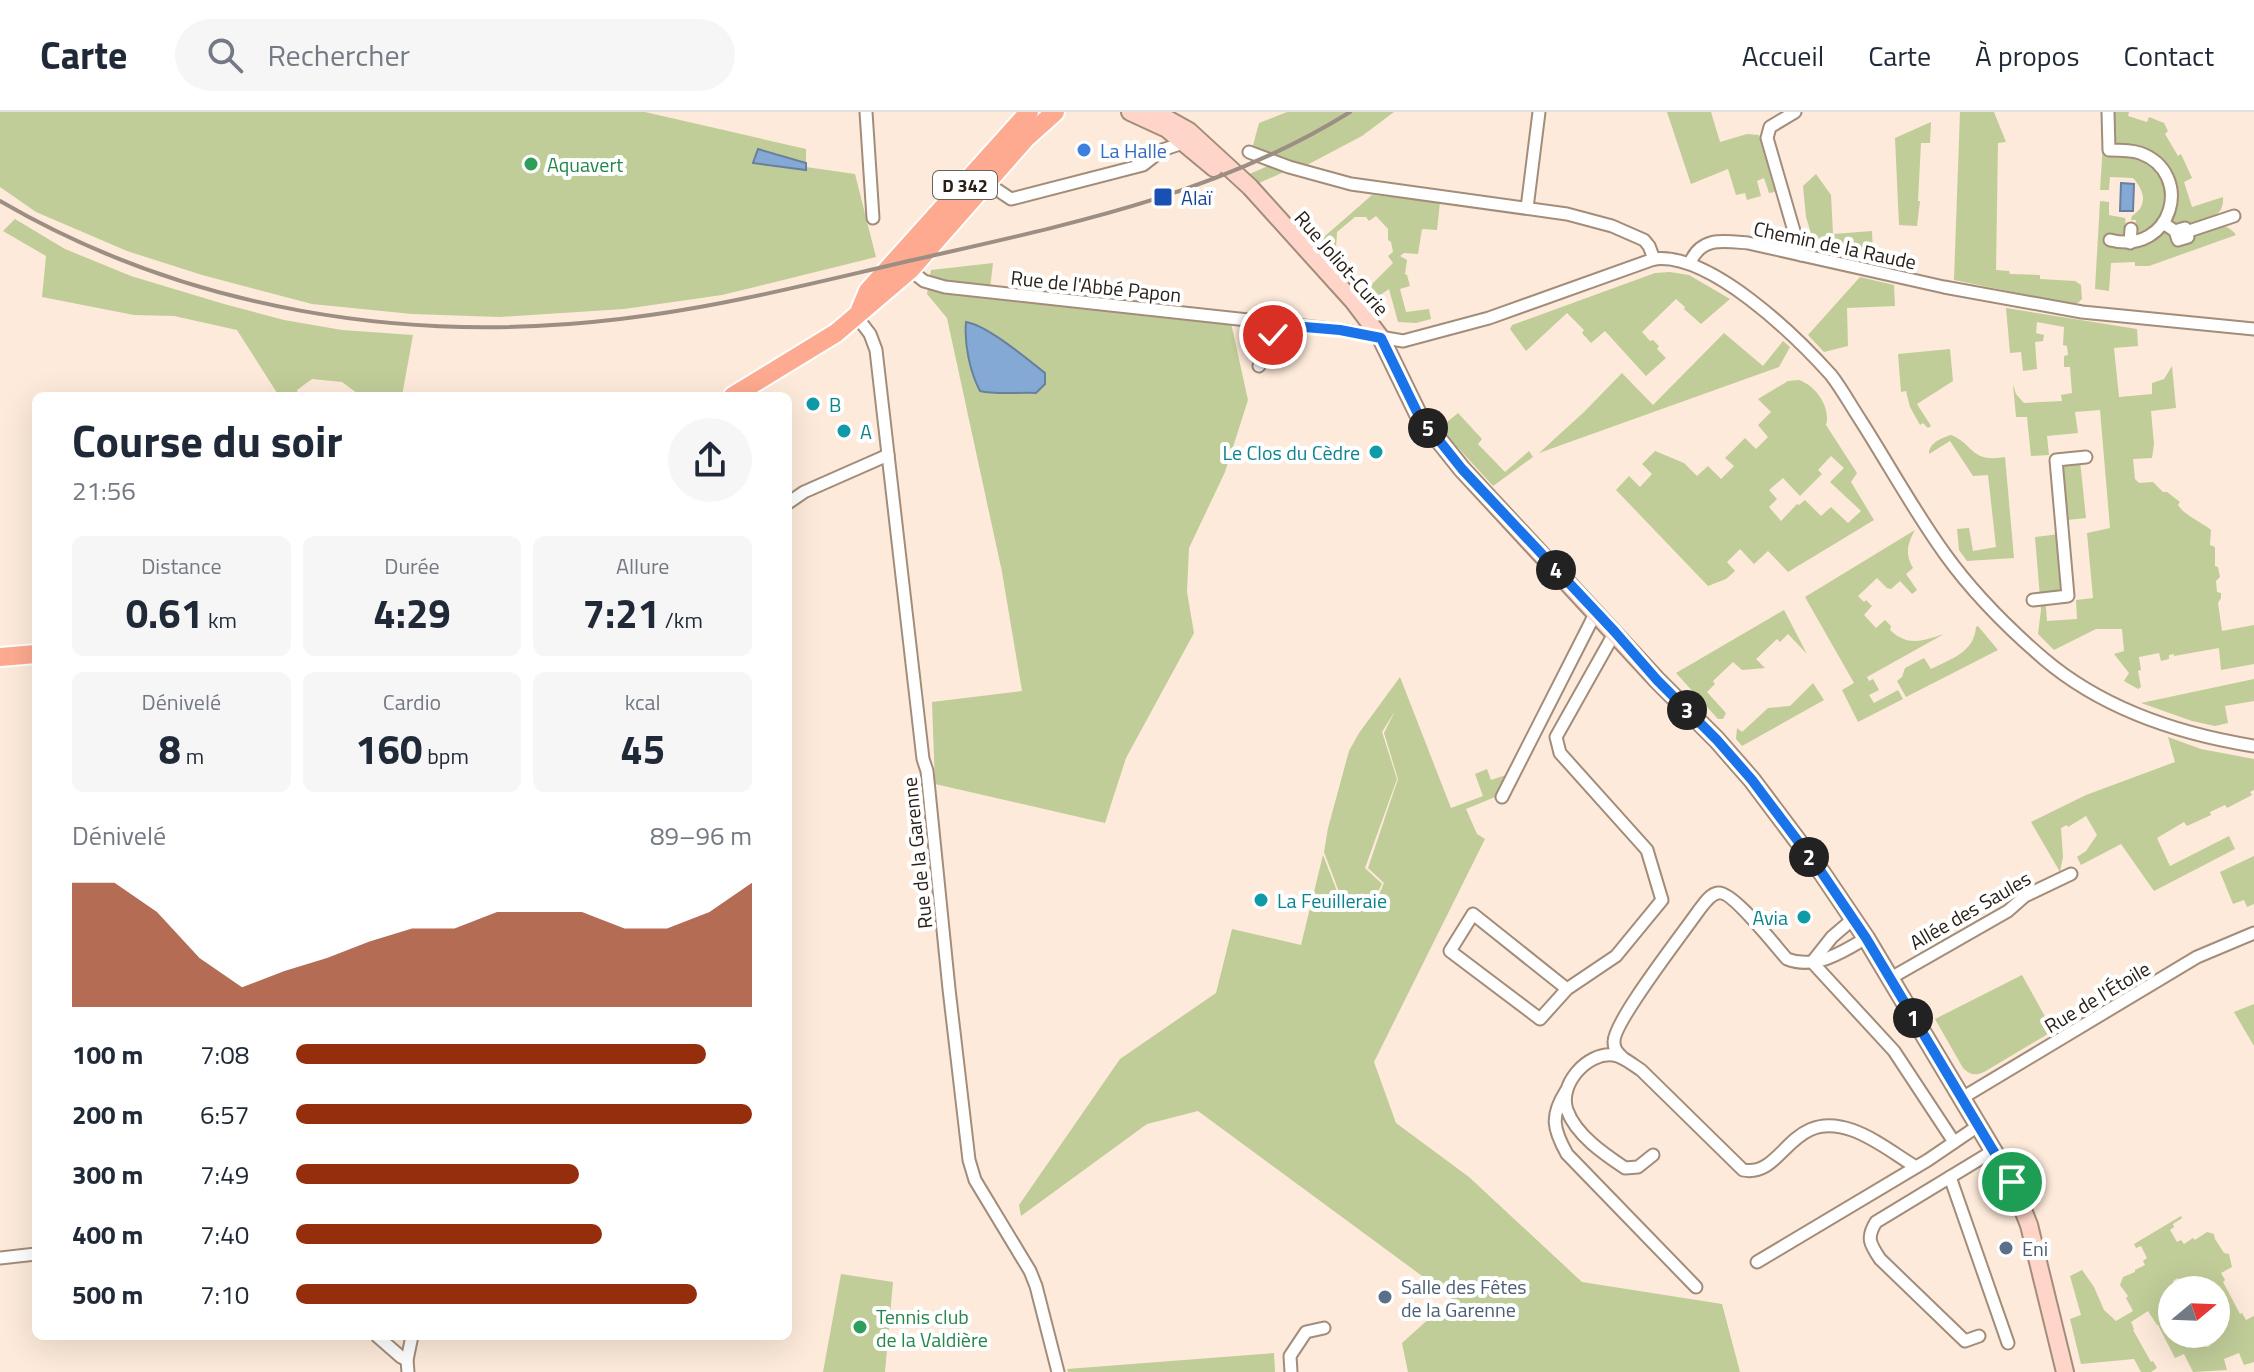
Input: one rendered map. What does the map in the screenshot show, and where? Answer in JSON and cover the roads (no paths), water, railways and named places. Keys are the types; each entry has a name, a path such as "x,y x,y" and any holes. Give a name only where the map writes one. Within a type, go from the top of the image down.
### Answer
{"main road":[{"name":"D 342","path":"740,392 836,333 910,270 1026,138 1055,112"},
{"name":"Rue Joliot-Curie","path":"1130,112 1167,129 1186,142 1238,188 1267,208"},
{"name":"Rue Joliot-Curie","path":"1155,112 1189,131 1250,187 1353,301 1381,338 1418,414 1431,432 1488,499 1752,780 1853,919 2016,1190 2029,1225 2065,1372"},
{"name":"D 342","path":"1026,138 1032,121 1031,113"},
{"name":"D 342","path":"857,317 868,291 1031,113"},
{"path":"0,657 32,654"}],"street":[{"path":"866,112 873,218"},
{"path":"1527,208 1539,112"},
{"path":"1795,112 1770,127 1767,138 1801,255"},
{"path":"2108,112 2109,150 2130,151 2154,160 2166,175 2172,197 2163,223 2151,235 2130,243 2110,240"},
{"path":"987,183 1011,199 1143,165 1162,150 1186,142"},
{"path":"1249,152 1351,184 1567,214 1612,226 1644,240 1654,259"},
{"path":"2163,223 2181,232 2234,216"},
{"path":"2130,243 2131,229"},
{"name":"Chemin de la Raude","path":"1690,263 1702,246 1719,241 1748,243 1944,287 2082,312 2254,329"},
{"path":"1381,338 1403,341 1489,318 1654,259 1690,263 1712,273 1786,331 1832,376 1959,573 2045,661 2072,680 2147,720 2254,746"},
{"name":"Rue de l'Abbé Papon","path":"910,270 924,281 945,287 1340,330 1381,338"},
{"name":"Rue de la Garenne","path":"857,317 870,334 876,350 971,1170 1030,1271 1058,1372"},
{"path":"1259,366 1281,325"},
{"path":"792,500 888,455"},
{"path":"2033,600 2068,596 2056,460 2086,457"},
{"path":"1502,797 1596,612"},
{"path":"1567,989 1473,914 1450,951 1540,1019 1567,989 1616,956 1662,900 1647,850 1560,753 1556,737 1615,632"},
{"name":"Allée des Saules","path":"1889,979 2008,911 2025,896 2071,874"},
{"path":"1866,938 1837,956 1812,962 1795,962 1787,959 1726,894 1717,893 1699,910 1627,1011 1613,1039 1616,1051 1641,1070 1743,1170 1752,1172 1769,1166 1791,1141 1805,1131 1825,1126 1850,1129 1870,1138 1916,1167"},
{"path":"1812,962 1832,937 1853,919"},
{"name":"Rue de l'Étoile","path":"1962,1098 2197,957 2254,933"},
{"path":"1812,962 1894,1051 1954,1142"},
{"path":"1627,1061 1612,1055 1594,1059 1576,1072 1556,1107 1556,1135 1567,1154 1696,1287"},
{"path":"1567,1091 1566,1109 1588,1140 1611,1158 1625,1168 1638,1167 1653,1155"},
{"path":"1757,1262 1916,1167 1978,1126"},
{"path":"1979,1336 1965,1341 1880,1259 1871,1245 1870,1232 1876,1222 1993,1151"},
{"path":"1950,1177 2008,1343"},
{"path":"0,1258 32,1254"},
{"path":"1291,1372 1290,1356 1306,1332 1324,1328"},
{"path":"382,1340 407,1366"},
{"path":"407,1366 411,1340"}],"water":[{"path":"758,149 806,163 806,170 753,163"},
{"path":"2121,183 2134,184 2133,211 2120,211"},
{"path":"966,322 995,336 1045,373 1045,384 1036,393 980,391 968,358"}],"railway":[{"path":"0,201 72,238 146,269 222,293 300,311 380,322 460,327 540,326 659,314 737,300 1094,217 1147,202 1251,164 1350,112"}],"place":[{"name":"La Halle","path":"1084,150"},
{"name":"Aquavert","path":"531,164"},
{"name":"Alaï","path":"1163,197"},
{"name":"B","path":"813,404"},
{"name":"A","path":"844,431"},
{"name":"Le Clos du Cèdre","path":"1376,452"},
{"name":"La Feuilleraie","path":"1261,900"},
{"name":"Avia","path":"1804,917"},
{"name":"Eni","path":"2006,1248"},
{"name":"Salle des Fêtes de la Garenne","path":"1385,1297"},
{"name":"Tennis club de la Valdière","path":"860,1327"}]}
